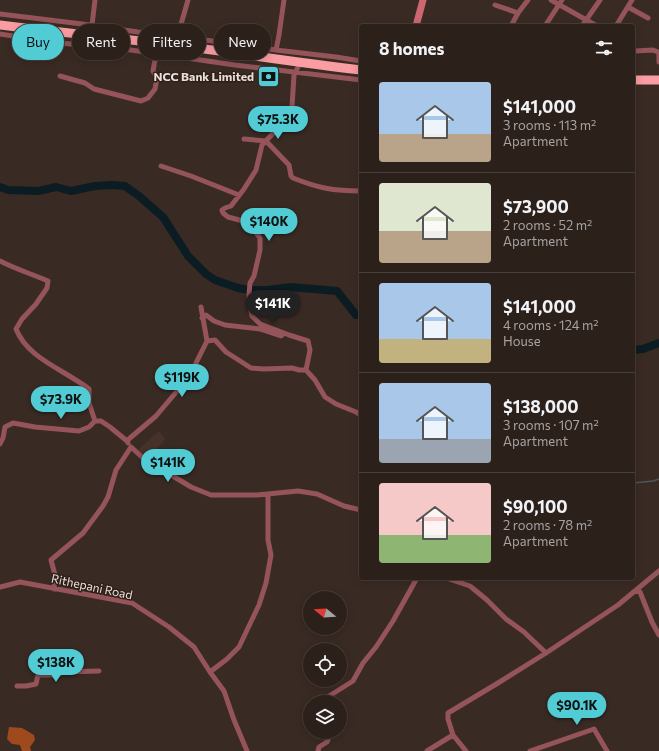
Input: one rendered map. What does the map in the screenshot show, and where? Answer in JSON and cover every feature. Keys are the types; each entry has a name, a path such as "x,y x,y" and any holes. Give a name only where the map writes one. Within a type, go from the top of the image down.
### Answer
{"highway":[{"path":"0,25 72,34"},
{"path":"206,50 359,70"},
{"path":"635,80 659,80"}],"main road":[{"path":"417,24 423,0"}],"street":[{"path":"92,24 95,0"},
{"path":"181,24 188,0"},
{"path":"276,50 284,0"},
{"path":"512,24 528,0"},
{"path":"551,0 561,2 592,24"},
{"path":"584,24 600,0"},
{"path":"617,24 632,0"},
{"path":"546,24 561,2"},
{"path":"495,5 518,14"},
{"path":"628,7 648,18"},
{"path":"0,14 79,24"},
{"path":"0,34 51,42 110,47 138,51"},
{"path":"206,40 359,61"},
{"path":"635,50 652,50 658,52 659,62"},
{"path":"60,76 85,83 94,89 141,101 148,98 155,89 157,78 153,72 155,60"},
{"path":"202,60 359,80"},
{"path":"300,63 294,75 292,107 282,124 262,145 256,170 231,206 222,210 228,217 243,220 249,224 260,238 260,250 254,276 250,283 249,294 252,316 260,324 289,336 308,341 310,350 306,370"},
{"path":"244,139 266,141 289,165 291,176 293,178 312,186 332,190 359,191"},
{"path":"161,166 239,195"},
{"path":"0,261 11,267 33,274 48,281 47,288 44,293 22,319 16,329 19,337 31,350 46,362 89,388 89,403 95,421"},
{"path":"127,441 156,416 178,390 193,369 207,341 200,307"},
{"path":"202,318 206,315 214,322 225,326 260,329 281,336 284,333"},
{"path":"207,341 215,340 226,352 251,368 292,368 306,370 315,380 325,397 336,404 359,414"},
{"path":"0,444 3,438 3,426 12,423 35,427 79,431 89,427 95,421 101,421 127,441 143,458 191,487 211,495 257,495 298,491 317,494 344,506 359,510"},
{"path":"54,589 55,575 51,560 83,533 103,506 108,497 116,470 131,447"},
{"path":"210,672 227,659 239,646 259,605 266,583 271,555 268,540 268,494"},
{"path":"466,751 453,735 448,719 448,713 546,653 618,605 659,571"},
{"path":"330,695 353,680 363,663 376,648 393,621 416,580"},
{"path":"452,580 470,586 506,619 524,632 546,653"},
{"name":"Rithepani Road","path":"0,587 20,582 132,603 169,627 194,647 224,691 247,751"},
{"path":"636,590 640,592 659,634"},
{"path":"17,686 36,684 38,675 57,675 63,672 99,671"},
{"path":"530,751 594,729 607,751"},
{"path":"427,751 453,735"},
{"path":"318,751 319,747 327,742 328,739"}],"shaded area":[{"path":"159,431 165,439 148,459 138,450"},
{"path":"9,727 22,728 34,735 35,740 30,747 31,751 22,751 20,745 12,744 7,739"}],"waterway":[{"path":"0,187 8,190 38,191 56,187 71,191 95,186 125,186 163,217 188,256 206,274 215,280 249,290 268,290 291,287 337,291 356,315 359,315"},
{"path":"635,350 643,349 659,343"},
{"path":"635,483 659,479"}],"place":[{"name":"NCC Bank Limited","path":"269,76"}]}
